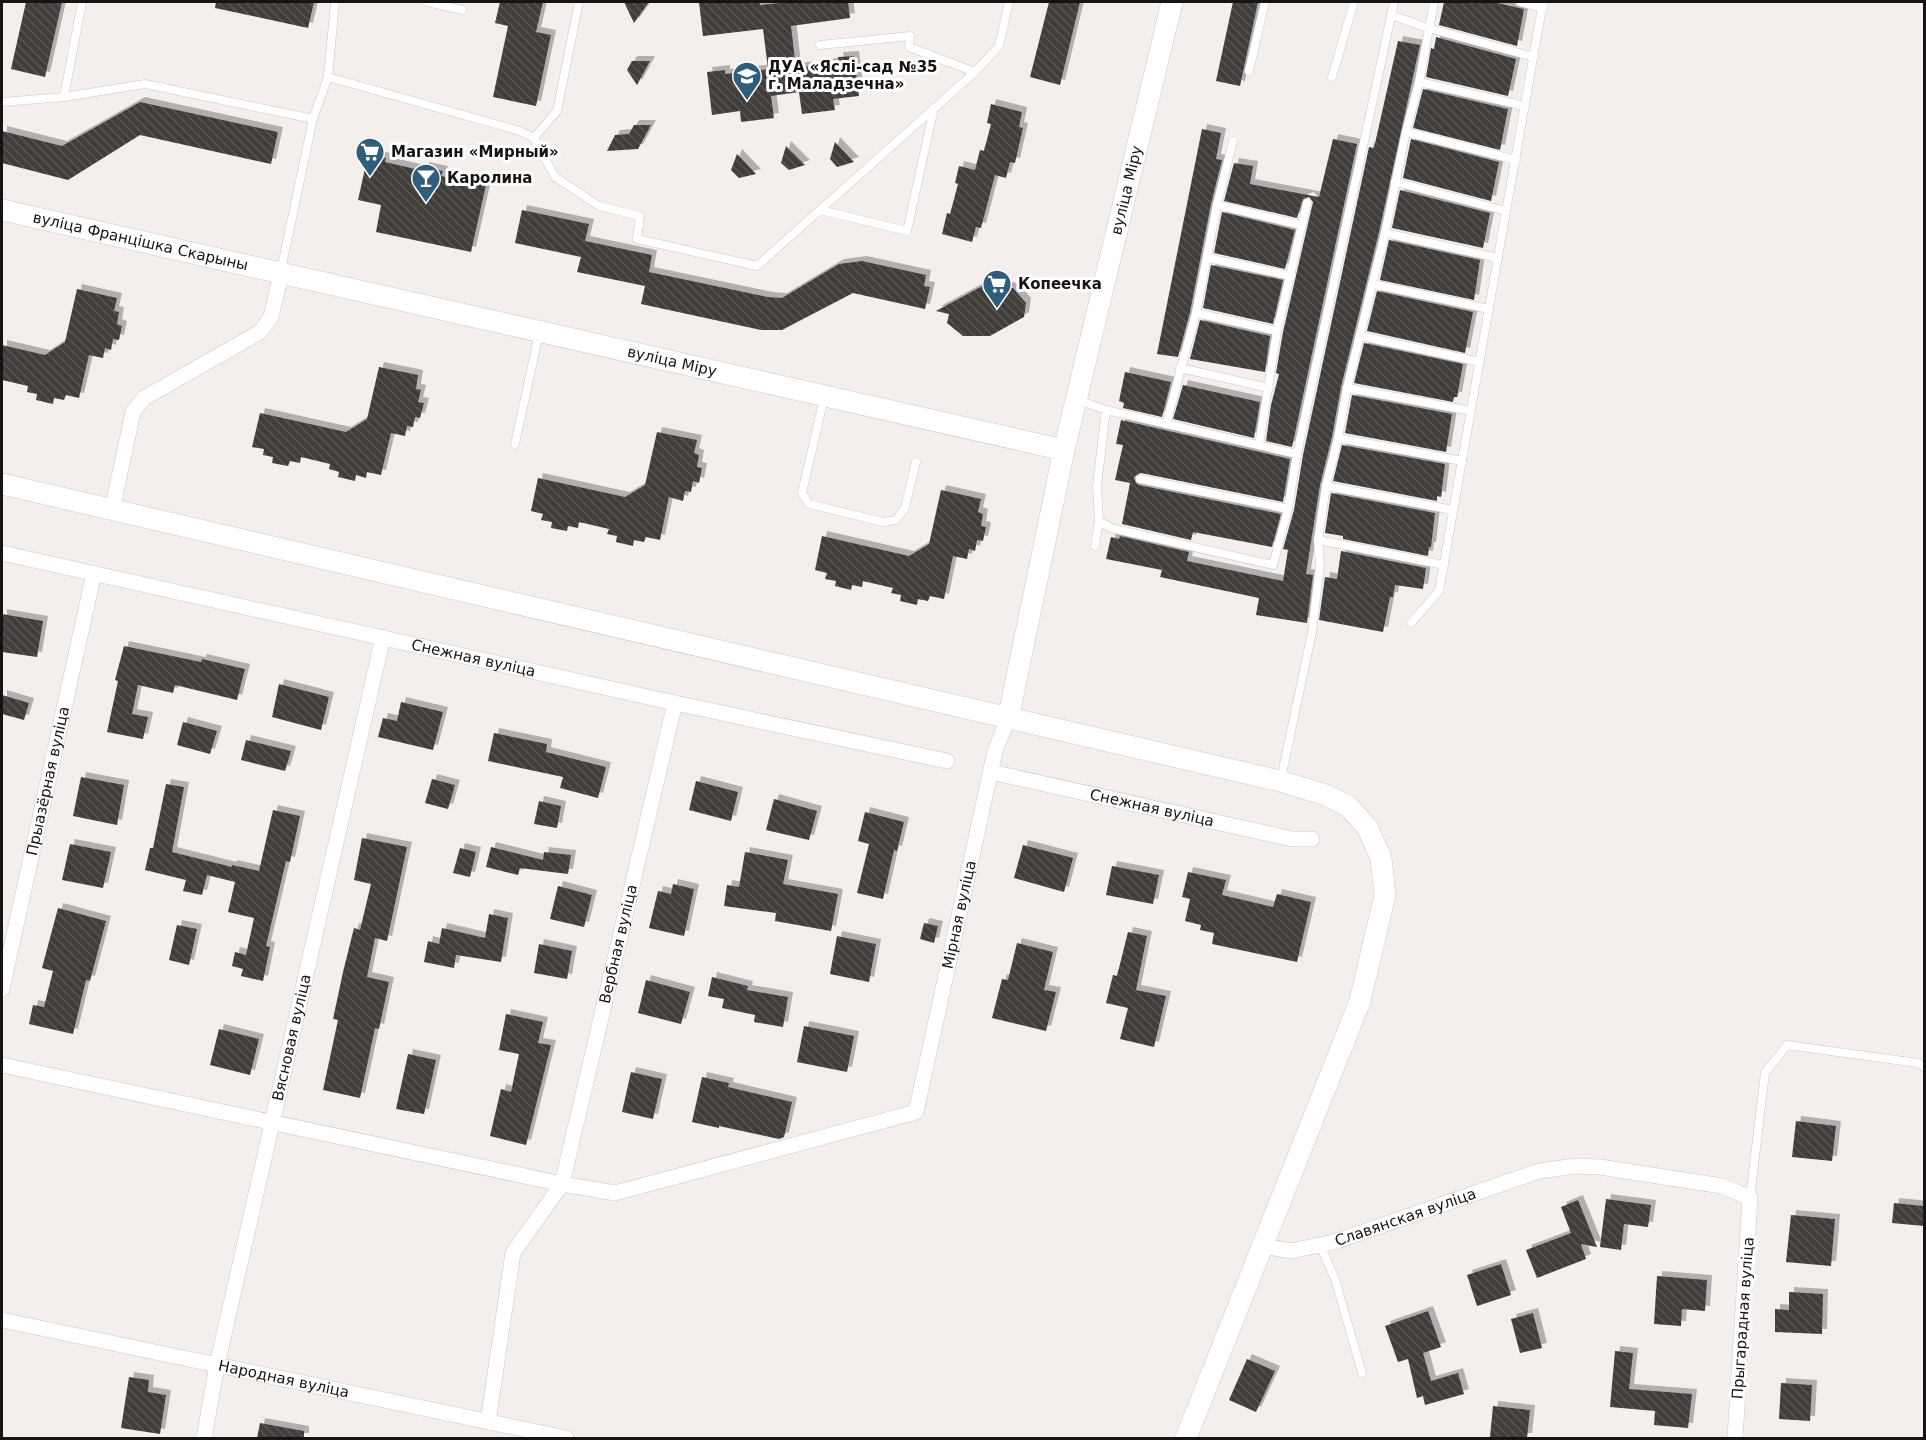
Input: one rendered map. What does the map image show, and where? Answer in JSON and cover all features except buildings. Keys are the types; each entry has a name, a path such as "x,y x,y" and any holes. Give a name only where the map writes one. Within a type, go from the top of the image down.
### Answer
{"street":[{"name":"вуліца Міру","path":"1008,718 1064,450 1172,2"},
{"name":"вуліца Францішка Скарыны","path":"2,210 281,273"},
{"name":"вуліца Міру","path":"281,273 1064,450"},
{"path":"112,510 133,412 144,398 260,332 271,317 281,273"},
{"path":"2,484 1280,781 1326,795 1348,806 1367,827 1381,858 1385,895 1360,1001 1186,1438"},
{"name":"Снежная вуліца","path":"2,553 675,703 947,761"},
{"name":"Прыазёрная вуліца","path":"2,989 94,573"},
{"name":"Вясновая вуліца","path":"204,1438 218,1365 383,637"},
{"name":"Вербная вуліца","path":"562,1184 675,703"},
{"name":"Мірная вуліца","path":"562,1184 615,1193 916,1112 991,772 1008,718"},
{"name":"Снежная вуліца","path":"991,772 1292,839 1312,839"},
{"path":"2,1065 562,1184 513,1253 488,1422"},
{"name":"Славянская вуліца","path":"1263,1245 1291,1251 1334,1242 1539,1170 1576,1166 1600,1167 1722,1186 1750,1198"},
{"name":"Прыгарадная вуліца","path":"1735,1438 1750,1198"},
{"name":"Народная вуліца","path":"2,1320 566,1438"}],"lane":[{"path":"64,97 82,2"},
{"path":"281,273 313,119 328,77 335,2"},
{"path":"427,2 462,10"},
{"path":"534,138 557,111 579,2"},
{"path":"328,77 520,131 534,138 555,177 599,206 640,216 637,239 758,266 975,72 999,46 1009,2"},
{"path":"1249,71 1265,2"},
{"path":"1332,78 1354,2"},
{"path":"1099,521 1111,528 1273,564 1288,509 1297,454 1394,2"},
{"path":"1280,781 1312,632 1320,565 1318,540 1326,486 1419,82 1434,2"},
{"path":"1410,623 1439,591 1516,160 1543,4 1520,2"},
{"path":"1391,15 1428,28 1534,57"},
{"path":"820,45 910,36 909,47 975,72"},
{"path":"1419,82 1525,106"},
{"path":"2,102 64,97 145,84 313,119"},
{"path":"820,210 907,231 934,108"},
{"path":"1406,132 1516,160"},
{"path":"1166,424 1196,313 1217,205 1233,141"},
{"path":"1395,183 1506,211"},
{"path":"1259,445 1277,331 1307,203"},
{"path":"1217,205 1301,225"},
{"path":"1385,233 1498,258"},
{"path":"1208,258 1291,276"},
{"path":"1372,284 1489,309"},
{"path":"1196,313 1277,331"},
{"path":"515,444 540,331"},
{"path":"1360,336 1480,362"},
{"path":"1180,368 1269,388"},
{"path":"1347,388 1471,411"},
{"path":"825,396 802,493 809,504 883,522 896,520 905,508 916,462"},
{"path":"1076,400 1106,410 1297,454"},
{"path":"1095,546 1099,521 1097,486 1106,410"},
{"path":"1338,438 1462,461"},
{"path":"1140,479 1288,509"},
{"path":"1326,486 1453,510"},
{"path":"1318,540 1444,565"},
{"path":"1750,1198 1766,1073 1786,1045 1918,1063 1924,1067"},
{"path":"1320,1245 1335,1279 1362,1372"}],"place":[{"name":"ДУА «Яслі-сад №35 г. Маладзечна»","path":"747,102"},
{"name":"Магазин «Мирный»","path":"370,178"},
{"name":"Каролина","path":"426,204"},
{"name":"Копеечка","path":"997,310"}]}
